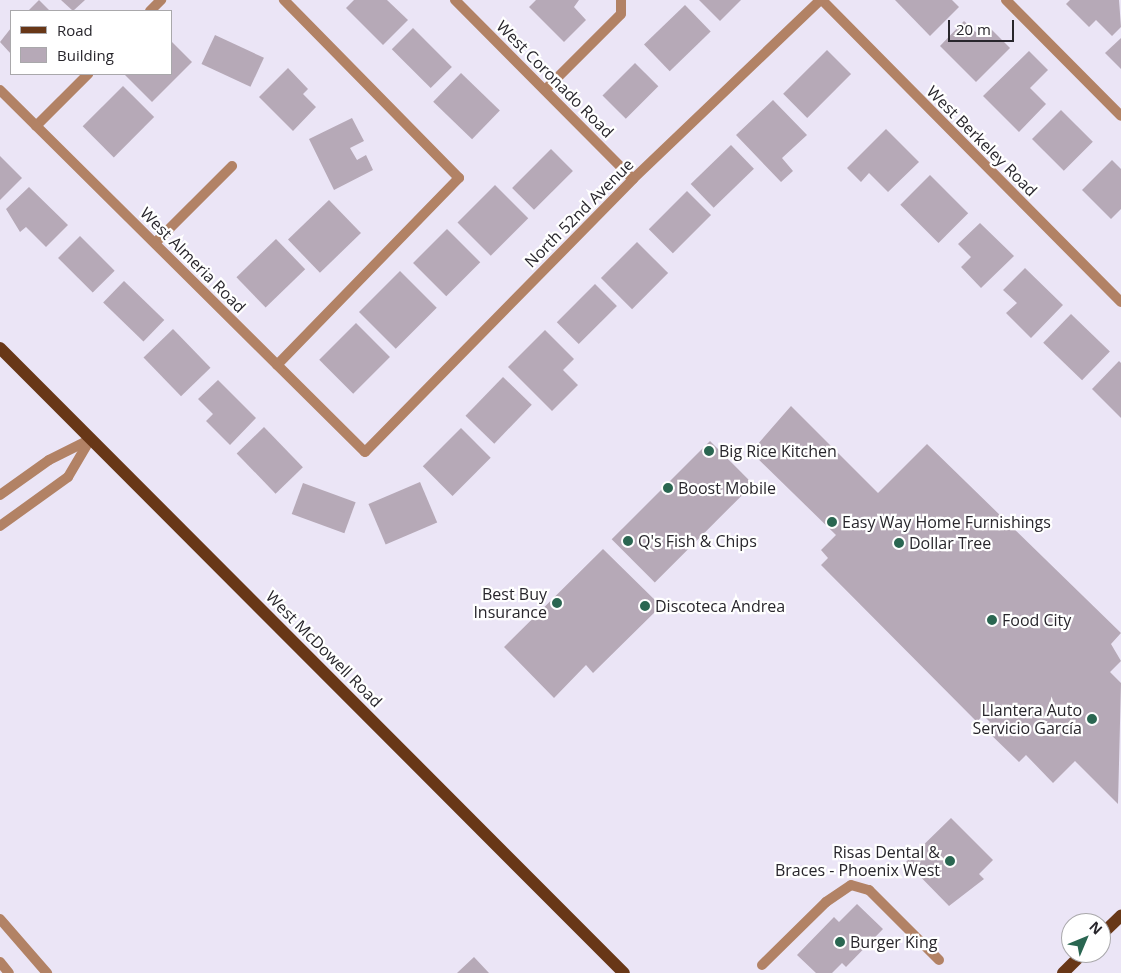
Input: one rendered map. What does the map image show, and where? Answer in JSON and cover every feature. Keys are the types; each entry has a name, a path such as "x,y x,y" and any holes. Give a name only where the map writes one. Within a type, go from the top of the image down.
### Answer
{"main road":[{"name":"West McDowell Road","path":"0,348 624,973"},
{"path":"1111,926 1121,916"},
{"path":"1063,973 1073,963"}],"street":[{"path":"151,10 161,0"},
{"path":"277,365 459,178 284,0"},
{"name":"West Coronado Road","path":"455,0 633,180"},
{"path":"545,90 621,14 621,0"},
{"name":"North 52nd Avenue","path":"365,452 633,180 821,0"},
{"name":"West Berkeley Road","path":"821,0 1121,302"},
{"path":"1006,0 1121,116"},
{"path":"36,126 87,75"},
{"name":"West Almeria Road","path":"0,90 365,452"},
{"path":"155,243 232,166"},
{"path":"0,495 49,460 91,438"},
{"path":"0,526 68,477 91,438"},
{"path":"762,965 826,902 851,885 869,890 939,960"},
{"path":"0,919 47,973"},
{"path":"0,962 10,973"}],"building":[{"path":"39,0 49,10 29,10"},
{"path":"61,0 85,0 74,10"},
{"path":"354,0 387,0 408,20 383,45 346,8"},
{"path":"536,0 579,0 574,7 586,20 564,42 529,7"},
{"path":"699,0 741,0 720,21"},
{"path":"895,0 952,0 959,7 930,36"},
{"path":"1070,0 1119,0 1121,27 1112,36 1096,20 1089,27 1066,4"},
{"path":"685,5 711,32 670,71 644,45"},
{"path":"964,21 980,36 989,27 1010,48 976,82 940,46"},
{"path":"413,28 452,67 431,88 392,49"},
{"path":"10,29 10,53 0,42"},
{"path":"215,35 264,58 250,87 201,64"},
{"path":"1121,38 1121,69 1105,53"},
{"path":"172,42 192,62 152,102 125,75 172,75"},
{"path":"827,50 851,74 807,118 783,94"},
{"path":"1029,51 1048,70 1030,88 1046,104 1019,132 983,96"},
{"path":"635,63 658,86 626,119 602,96"},
{"path":"288,68 308,89 303,94 316,107 293,131 259,97"},
{"path":"461,73 500,111 472,139 433,102"},
{"path":"123,86 154,117 114,157 83,126"},
{"path":"773,100 807,135 782,158 793,171 781,182 736,135"},
{"path":"1061,110 1093,142 1064,171 1032,139"},
{"path":"352,118 364,141 350,148 357,160 366,155 373,170 334,190 309,139"},
{"path":"886,129 919,162 888,192 869,173 861,182 847,168"},
{"path":"731,145 754,169 714,208 691,184"},
{"path":"551,149 573,171 534,210 512,188"},
{"path":"0,156 22,178 0,200"},
{"path":"1112,160 1121,169 1121,209 1111,219 1082,190"},
{"path":"930,175 968,213 938,243 900,205"},
{"path":"495,185 528,218 491,256 458,222"},
{"path":"29,187 68,225 46,247 26,227 20,232 6,209"},
{"path":"687,191 711,215 673,253 649,229"},
{"path":"329,200 361,233 320,273 288,240"},
{"path":"980,223 1014,256 981,288 961,267 971,257 958,244"},
{"path":"447,229 480,262 446,296 413,263"},
{"path":"80,236 115,271 93,293 58,258"},
{"path":"276,239 305,269 266,307 236,277"},
{"path":"637,242 668,273 632,309 601,278"},
{"path":"1025,268 1063,305 1031,338 1006,313 1017,303 1003,290"},
{"path":"400,271 437,308 396,349 359,312"},
{"path":"124,281 164,320 143,341 103,303"},
{"path":"595,284 617,306 579,344 557,322"},
{"path":"1071,314 1110,352 1082,380 1043,343"},
{"path":"356,323 390,357 353,394 319,360"},
{"path":"173,329 211,368 181,396 144,357"},
{"path":"545,330 574,359 563,370 578,385 552,411 508,367"},
{"path":"1119,361 1121,363 1121,418 1092,389"},
{"path":"503,377 532,405 494,444 465,416"},
{"path":"218,380 256,418 230,445 206,421 213,414 198,399"},
{"path":"791,406 878,493 927,444 1121,633 1111,644 1121,661 1110,672 1121,683 1118,804 1075,761 1053,783 1026,755 1019,762 984,728 990,722 983,715 977,722 821,565 828,558 821,550 836,535 751,452"},
{"path":"264,427 303,467 276,494 237,453"},
{"path":"461,428 491,458 453,496 423,466"},
{"path":"710,441 753,484 655,582 612,539"},
{"path":"420,482 437,523 386,544 368,504"},
{"path":"303,483 356,502 344,533 292,514"},
{"path":"603,549 661,606 593,673 586,665 554,698 504,647"},
{"name":"Risas Dental & Braces - Phoenix West","path":"951,818 993,860 979,874 984,879 949,906 906,862"},
{"name":"Burger King","path":"857,904 883,929 846,967 842,963 832,973 816,973 797,955 834,917 839,922"},
{"path":"474,957 489,973 457,973"}],"place":[{"name":"Big Rice Kitchen","path":"709,451"},
{"name":"Boost Mobile","path":"668,488"},
{"name":"Easy Way Home Furnishings","path":"832,522"},
{"name":"Q's Fish & Chips","path":"628,541"},
{"name":"Dollar Tree","path":"899,543"},
{"name":"Best Buy Insurance","path":"557,603"},
{"name":"Discoteca Andrea","path":"645,606"},
{"name":"Food City","path":"992,620"},
{"name":"Llantera Auto Servicio García","path":"1092,719"},
{"name":"Risas Dental & Braces - Phoenix West","path":"950,861"},
{"name":"Burger King","path":"840,942"}]}
